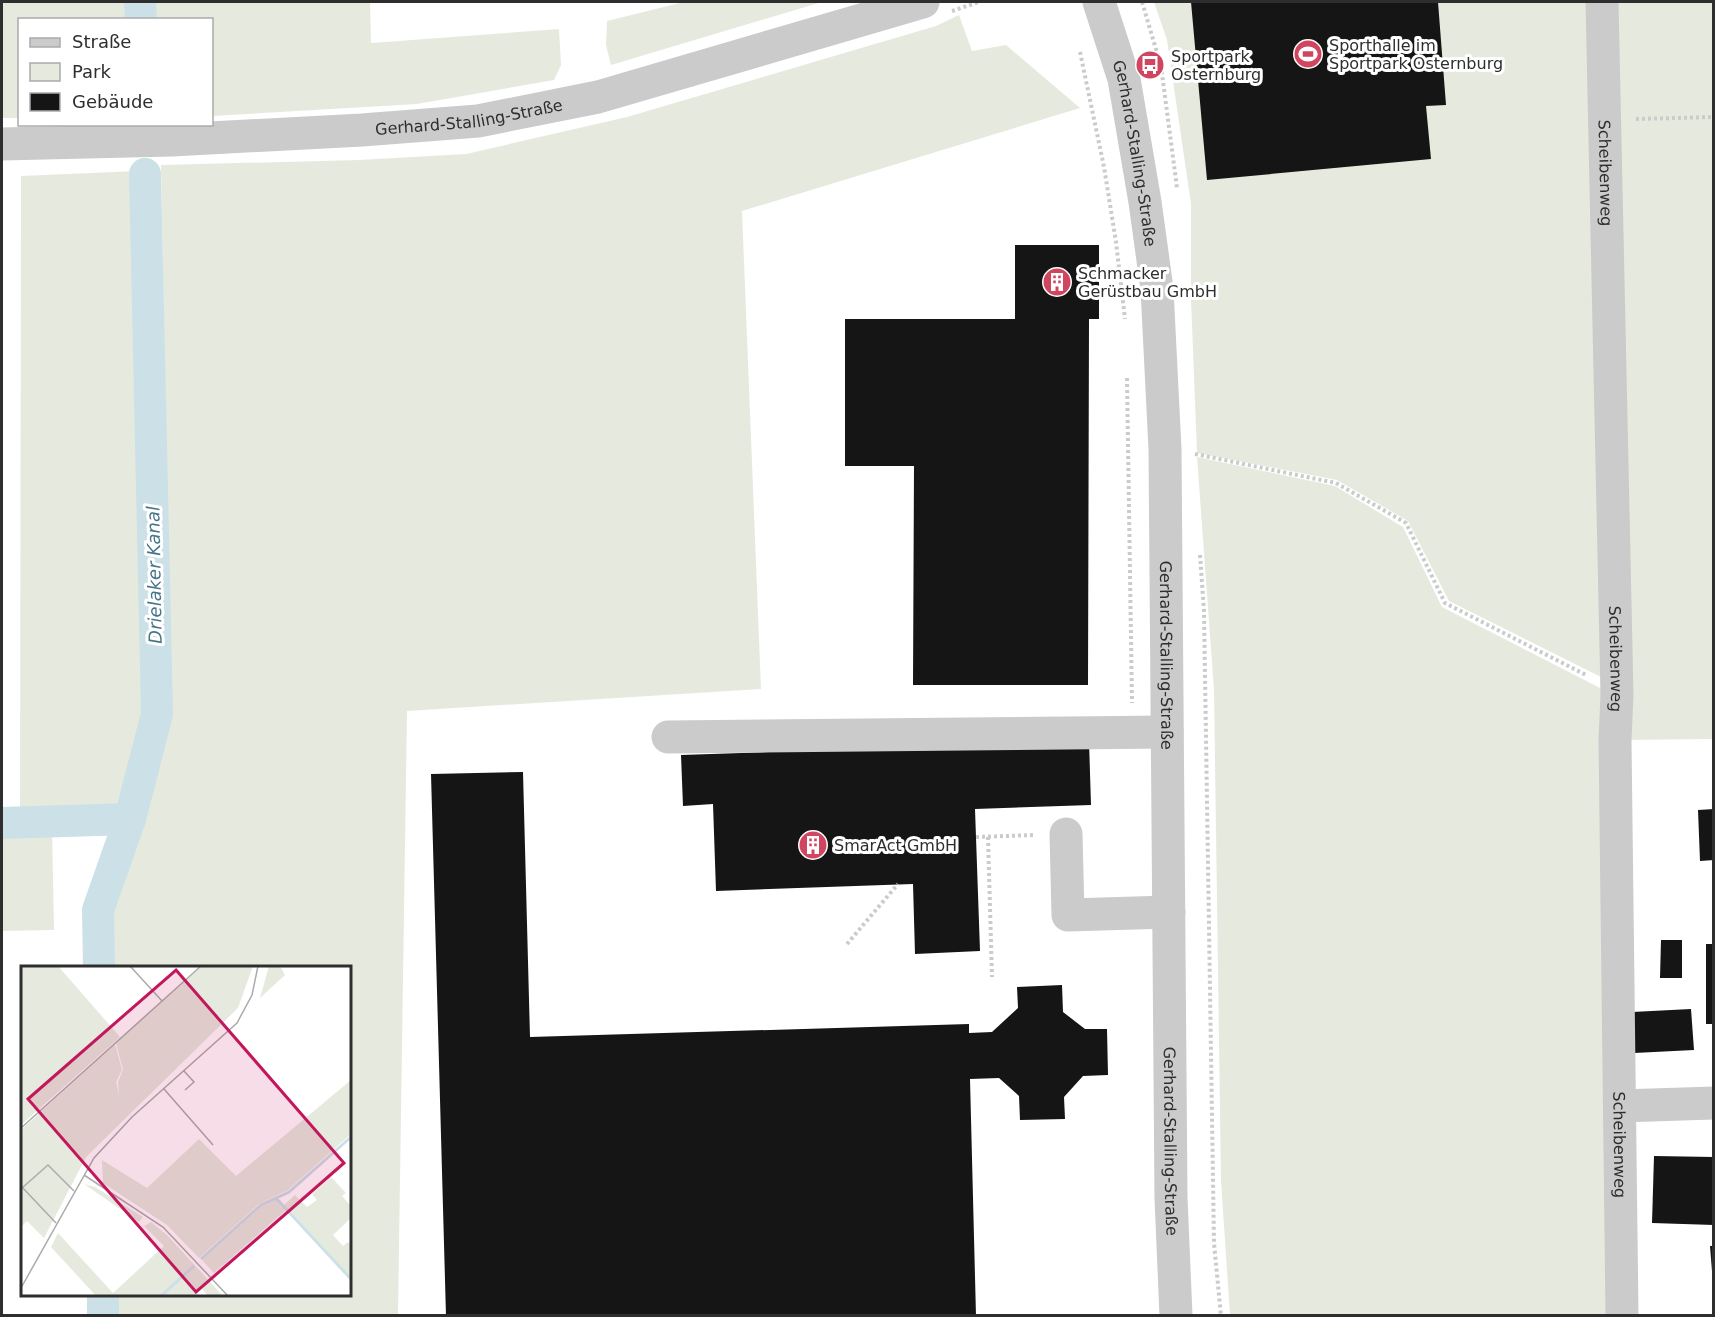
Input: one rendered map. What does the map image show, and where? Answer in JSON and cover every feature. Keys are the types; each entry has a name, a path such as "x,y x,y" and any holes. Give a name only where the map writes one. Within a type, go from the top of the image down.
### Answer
{"street":[{"name":"Gerhard-Stalling-Straße","path":"2,144 172,140 478,121 598,97 923,2"},
{"name":"Gerhard-Stalling-Straße","path":"1099,2 1124,79 1157,289 1165,449 1171,1202 1176,1316"},
{"name":"Scheibenweg","path":"1602,2 1616,690 1622,1316"},
{"path":"668,737 1167,732"},
{"path":"1066,834 1068,915 1168,912"},
{"path":"1620,1106 1713,1104"}],"path":[{"path":"1079,50 1104,166 1116,242 1125,326"},
{"path":"1605,120 1713,117"},
{"path":"1127,373 1132,732"},
{"path":"1165,449 1336,483 1406,523 1445,603 1616,690"},
{"path":"976,837 1066,834"},
{"path":"988,837 992,977"},
{"path":"847,945 898,884"}],"green space":[{"path":"2,2 370,2 371,43 559,29 561,65 554,80 417,104 213,116 213,18 18,18 18,118 2,118"},
{"path":"684,2 822,2 611,65 606,45 607,21"},
{"path":"1154,2 1591,2 1609,681 1449,601 1408,521 1337,480 1197,453 1191,300 1191,204 1167,40"},
{"path":"1615,2 1713,2 1713,739 1624,740"},
{"path":"959,15 972,51 1006,45 1080,108 742,211 761,689 407,711 398,1315 115,1315 115,1296 351,1296 351,966 110,966 109,913 171,705 161,165 359,160 466,154 627,117 936,26"},
{"path":"136,171 148,715 121,812 20,816 21,176"},
{"path":"1197,457 1335,486 1403,527 1442,607 1608,692 1616,1315 1230,1315 1221,1181 1214,690"},
{"path":"52,827 54,930 2,931 2,829"}],"building":[{"name":"Sporthalle im Sportpark Osternburg","path":"1191,2 1438,2 1446,105 1426,106 1431,159 1207,180"},
{"path":"1015,245 1099,245 1099,319 1089,319 1088,685 913,685 914,466 845,466 845,319 1015,319"},
{"path":"1089,741 1091,805 975,809 980,951 915,954 913,884 716,891 713,804 683,806 681,755"},
{"path":"523,772 530,1037 969,1024 969,1033 992,1032 1018,1008 1017,987 1062,985 1063,1012 1085,1029 1107,1029 1108,1075 1083,1076 1064,1097 1065,1119 1020,1120 1019,1096 999,1078 970,1079 976,1316 446,1316 431,774"},
{"path":"1714,809 1714,860 1700,861 1698,810"},
{"path":"1661,940 1682,940 1682,978 1660,978"},
{"path":"1706,944 1714,944 1714,1024 1706,1024"},
{"path":"1691,1009 1694,1050 1634,1053 1632,1012"},
{"path":"1654,1156 1714,1157 1714,1225 1652,1223"},
{"path":"1710,1246 1714,1246 1714,1271 1712,1271"}],"waterway":[{"name":"Drielaker Kanal","path":"140,2 141,18"},
{"name":"Drielaker Kanal","path":"99,966 98,910 130,819 157,714 145,174"},
{"path":"2,823 130,819"},
{"name":"Drielaker Kanal","path":"103,1296 103,1316"}],"place":[{"name":"Sporthalle im Sportpark Osternburg","path":"1308,54"},
{"name":"Sportpark Osternburg","path":"1150,65"},
{"name":"Schmacker Gerüstbau GmbH","path":"1057,282"},
{"name":"SmarAct GmbH","path":"813,845"}]}
